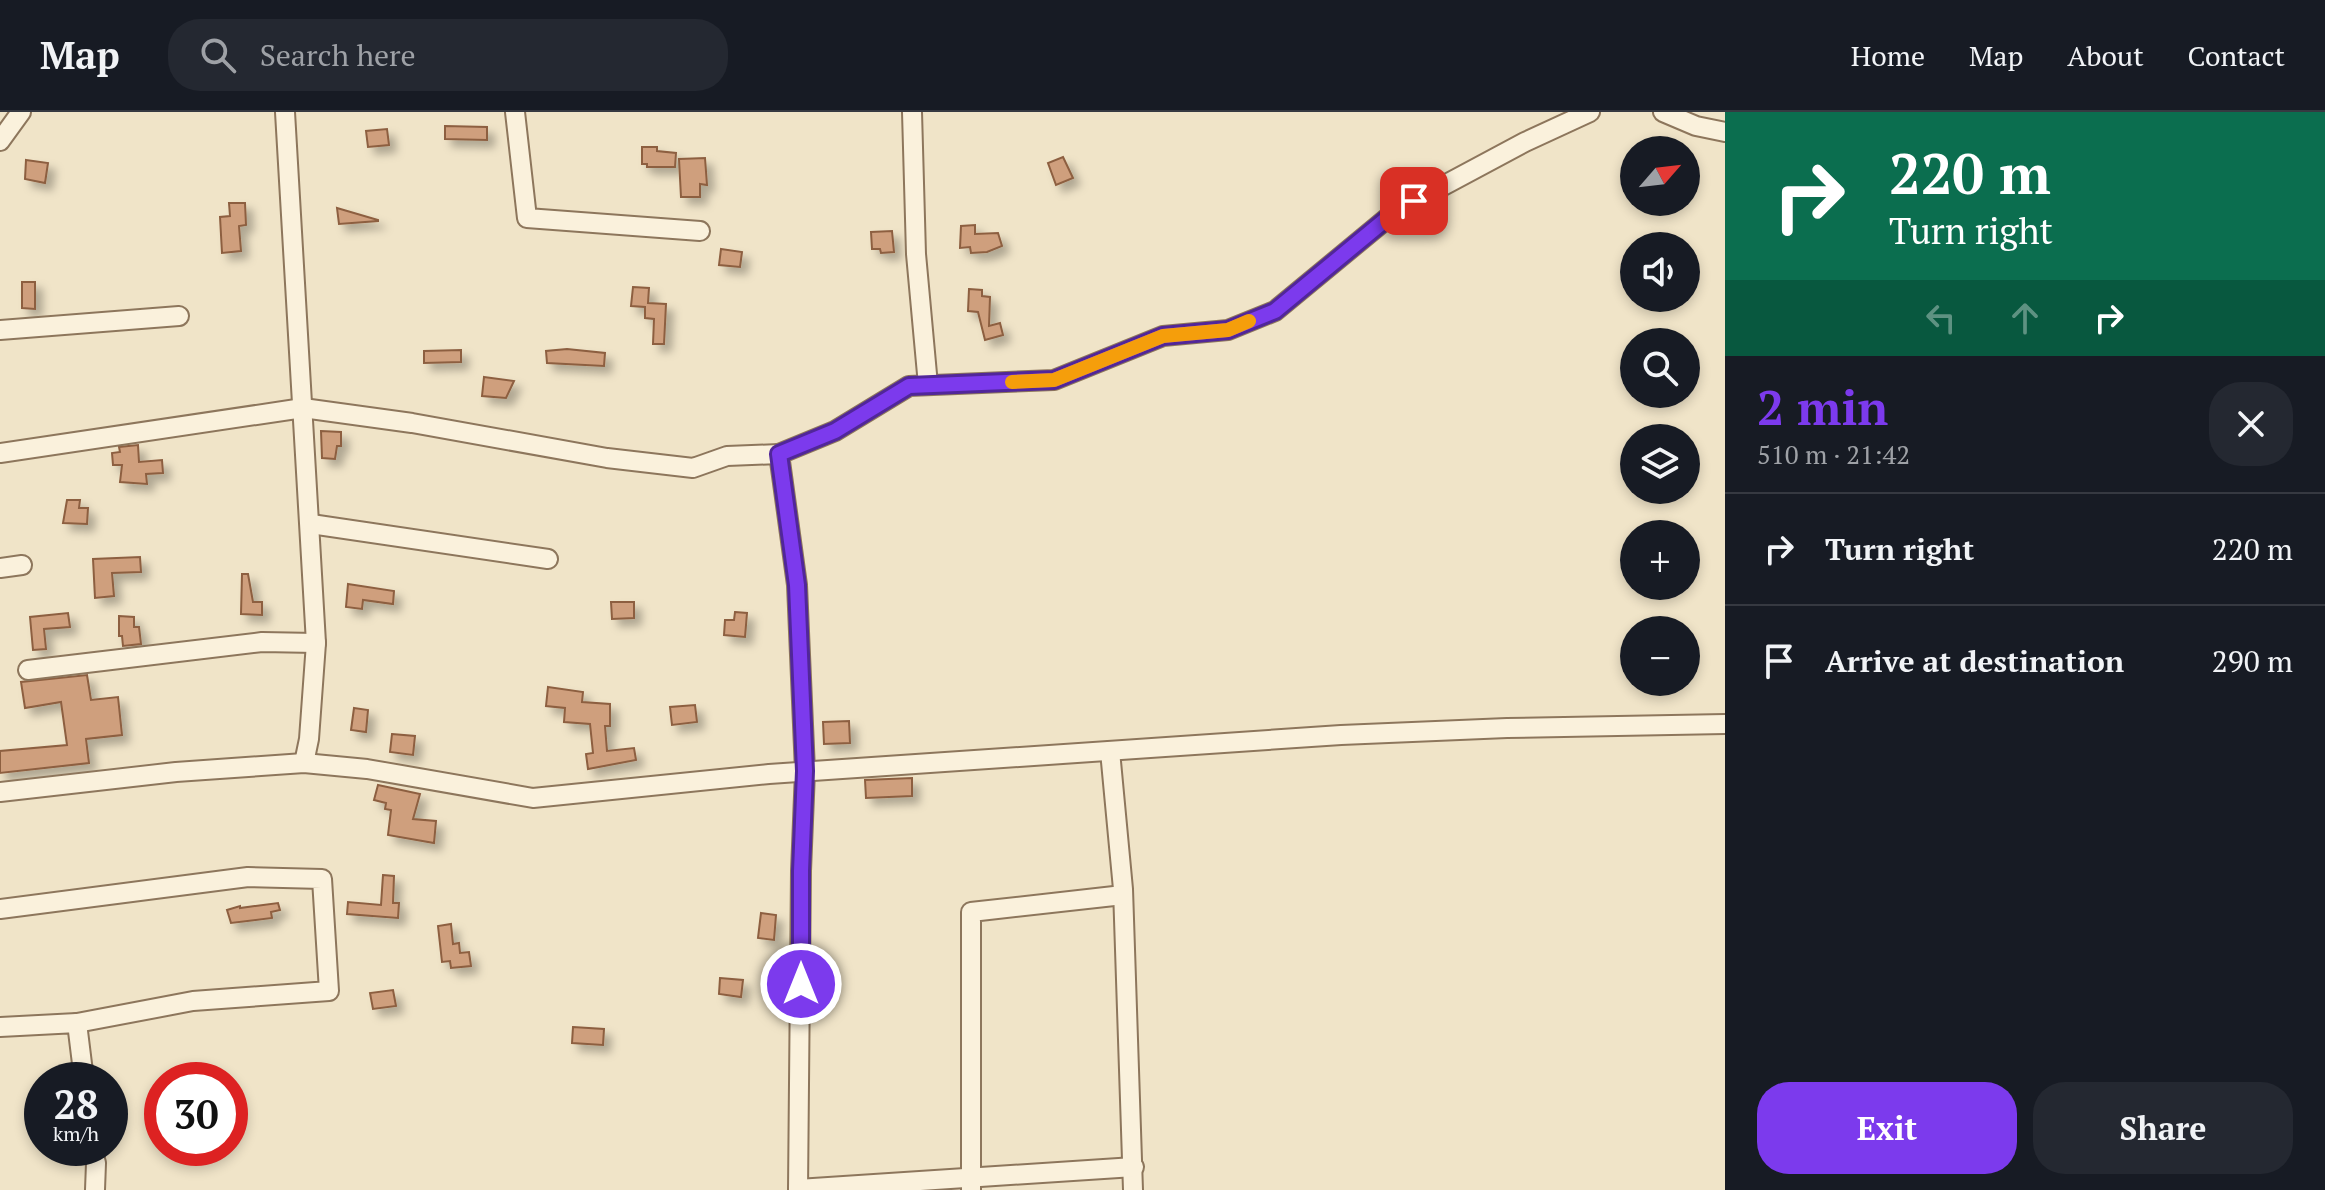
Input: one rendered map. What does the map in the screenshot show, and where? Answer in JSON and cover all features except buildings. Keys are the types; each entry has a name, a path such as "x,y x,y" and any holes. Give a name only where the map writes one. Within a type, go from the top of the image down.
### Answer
{"street":[{"path":"0,141 21,112"},
{"path":"285,112 316,643 309,739 304,763"},
{"path":"515,112 527,218 700,231"},
{"path":"912,112 916,254 928,385"},
{"path":"0,453 303,408 412,423 607,458 693,468 727,456 779,454 835,431 909,386 1054,380 1163,336 1228,330 1275,311 1396,211 1525,142 1590,112"},
{"path":"1663,112 1696,126 1725,132"},
{"path":"0,330 179,316"},
{"path":"779,454 797,585 805,771 798,1189 971,1184 1134,1167"},
{"path":"311,524 548,559"},
{"path":"0,568 22,565"},
{"path":"28,670 262,642 316,643"},
{"path":"0,792 176,772 304,763 367,769 533,798 805,771 1341,735 1725,724"},
{"path":"1110,751 1123,895 1133,1190"},
{"path":"0,909 248,877 322,879 329,991 193,1001 77,1023 0,1027"},
{"path":"971,1184 971,912 1123,895"},
{"path":"77,1023 82,1062"},
{"path":"95,1190 96,1166"}],"slow traffic":[{"path":"1012,382 1054,380 1163,336 1228,330 1249,321"}],"route":[{"path":"801,984 805,771 797,585 779,454 835,431 909,386 1054,380 1163,336 1228,330 1275,311 1396,211 1414,201"}]}
